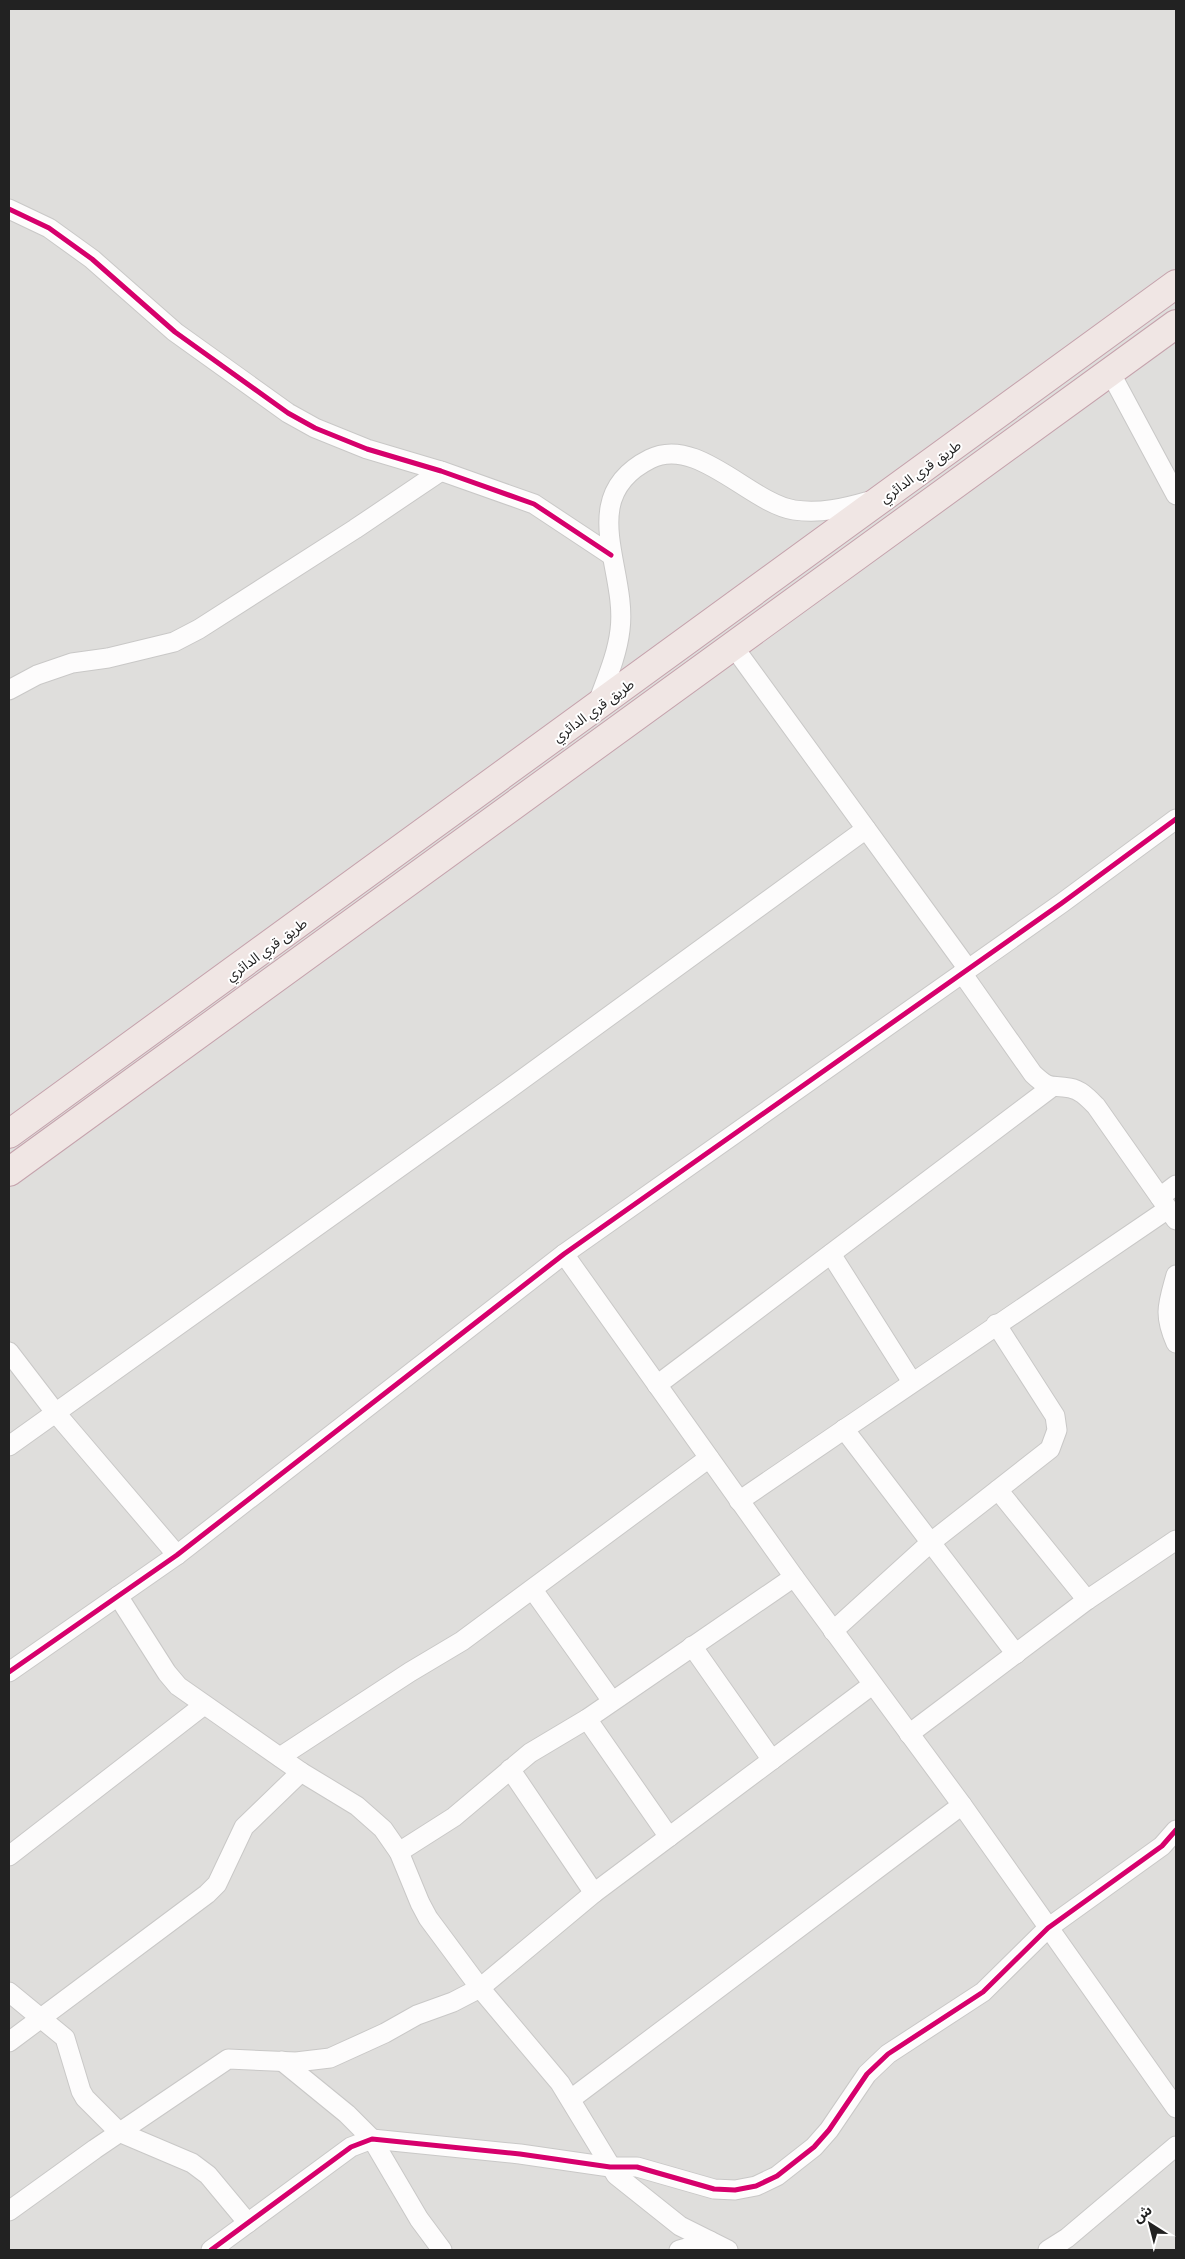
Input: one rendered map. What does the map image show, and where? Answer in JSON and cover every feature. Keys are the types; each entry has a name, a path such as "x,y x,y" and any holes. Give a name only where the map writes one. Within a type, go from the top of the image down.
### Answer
{"highway":[{"name":"طريق قري الدائري","path":"9,1134 596,709 1176,284"},
{"name":"طريق قري الدائري","path":"9,1172 1176,324"}],"street":[{"path":"9,209 49,228 92,258 175,332 288,413 315,428 366,449 441,471 534,504 611,555"},
{"path":"1110,372 1176,495"},
{"path":"596,709 615,658 621,628 619,589 611,555 607,525 612,501 623,479 638,465 657,455 678,454 723,473 772,502 793,510 816,512 842,509 885,497"},
{"path":"9,690 37,675 72,664 108,658 174,642 199,629 355,530 441,471"},
{"path":"733,646 866,828 965,971 1033,1074 1042,1082 1052,1087 1070,1088 1081,1092 1096,1106 1168,1209"},
{"path":"9,1672 177,1555 564,1254 965,971 1176,819"},
{"path":"9,1446 509,1088 866,828"},
{"path":"657,1385 1052,1087"},
{"path":"739,1501 996,1324 1168,1209 1176,1185"},
{"path":"564,1254 739,1501 872,1685 962,1805 1176,2108"},
{"path":"831,1254 912,1382"},
{"path":"1176,1275 1168,1311 1168,1324 1176,1342"},
{"path":"833,1630 930,1544 1050,1450 1057,1430 1056,1416 996,1324"},
{"path":"9,1352 55,1412 177,1555"},
{"path":"844,1429 930,1544 1016,1654"},
{"path":"280,1757 410,1672 462,1641 708,1458"},
{"path":"998,1490 1087,1600"},
{"path":"910,1734 1087,1600 1176,1540"},
{"path":"400,1852 454,1817 530,1753 587,1719 794,1577"},
{"path":"533,1590 612,1701"},
{"path":"118,1596 167,1673 178,1686 301,1772 357,1806 383,1829 400,1852 420,1903 428,1918 480,1988 572,2099 616,2175 680,2226 728,2250"},
{"path":"692,1646 772,1760"},
{"path":"9,2211 120,2132 228,2059 282,2061 330,2058 385,2033 418,2015 453,2002 480,1988 594,1893 872,1685"},
{"path":"9,1856 204,1705"},
{"path":"587,1719 669,1836"},
{"path":"510,1769 594,1893"},
{"path":"9,2042 42,2019 217,1884 244,1827 301,1772"},
{"path":"572,2099 962,1805"},
{"path":"211,2250 351,2147 372,2139 520,2154 610,2167 637,2167 714,2189 736,2190 756,2186 777,2176 814,2147 829,2130 867,2074 888,2054 983,1992 1048,1928 1162,1846 1176,1830"},
{"path":"9,1992 65,2038 78,2085 85,2098 120,2132 192,2164 208,2175 248,2223"},
{"path":"282,2061 347,2114 372,2139 436,2248"},
{"path":"1048,2250 1071,2244 1176,2146"},
{"path":"679,2250 710,2241"}],"shaded area":[{"path":"9,9 1176,9 1176,2250 9,2250"}],"cycle path":[{"path":"9,209 49,228 92,259 175,332 288,413 315,428 367,449 441,471 534,504 611,555"},
{"path":"9,1672 177,1555 564,1254 1062,903 1176,819"},
{"path":"211,2250 351,2147 372,2139 520,2154 610,2167 637,2167 714,2189 735,2190 756,2186 777,2176 814,2147 829,2130 867,2074 888,2054 983,1992 1048,1928 1162,1846 1176,1830"}]}
